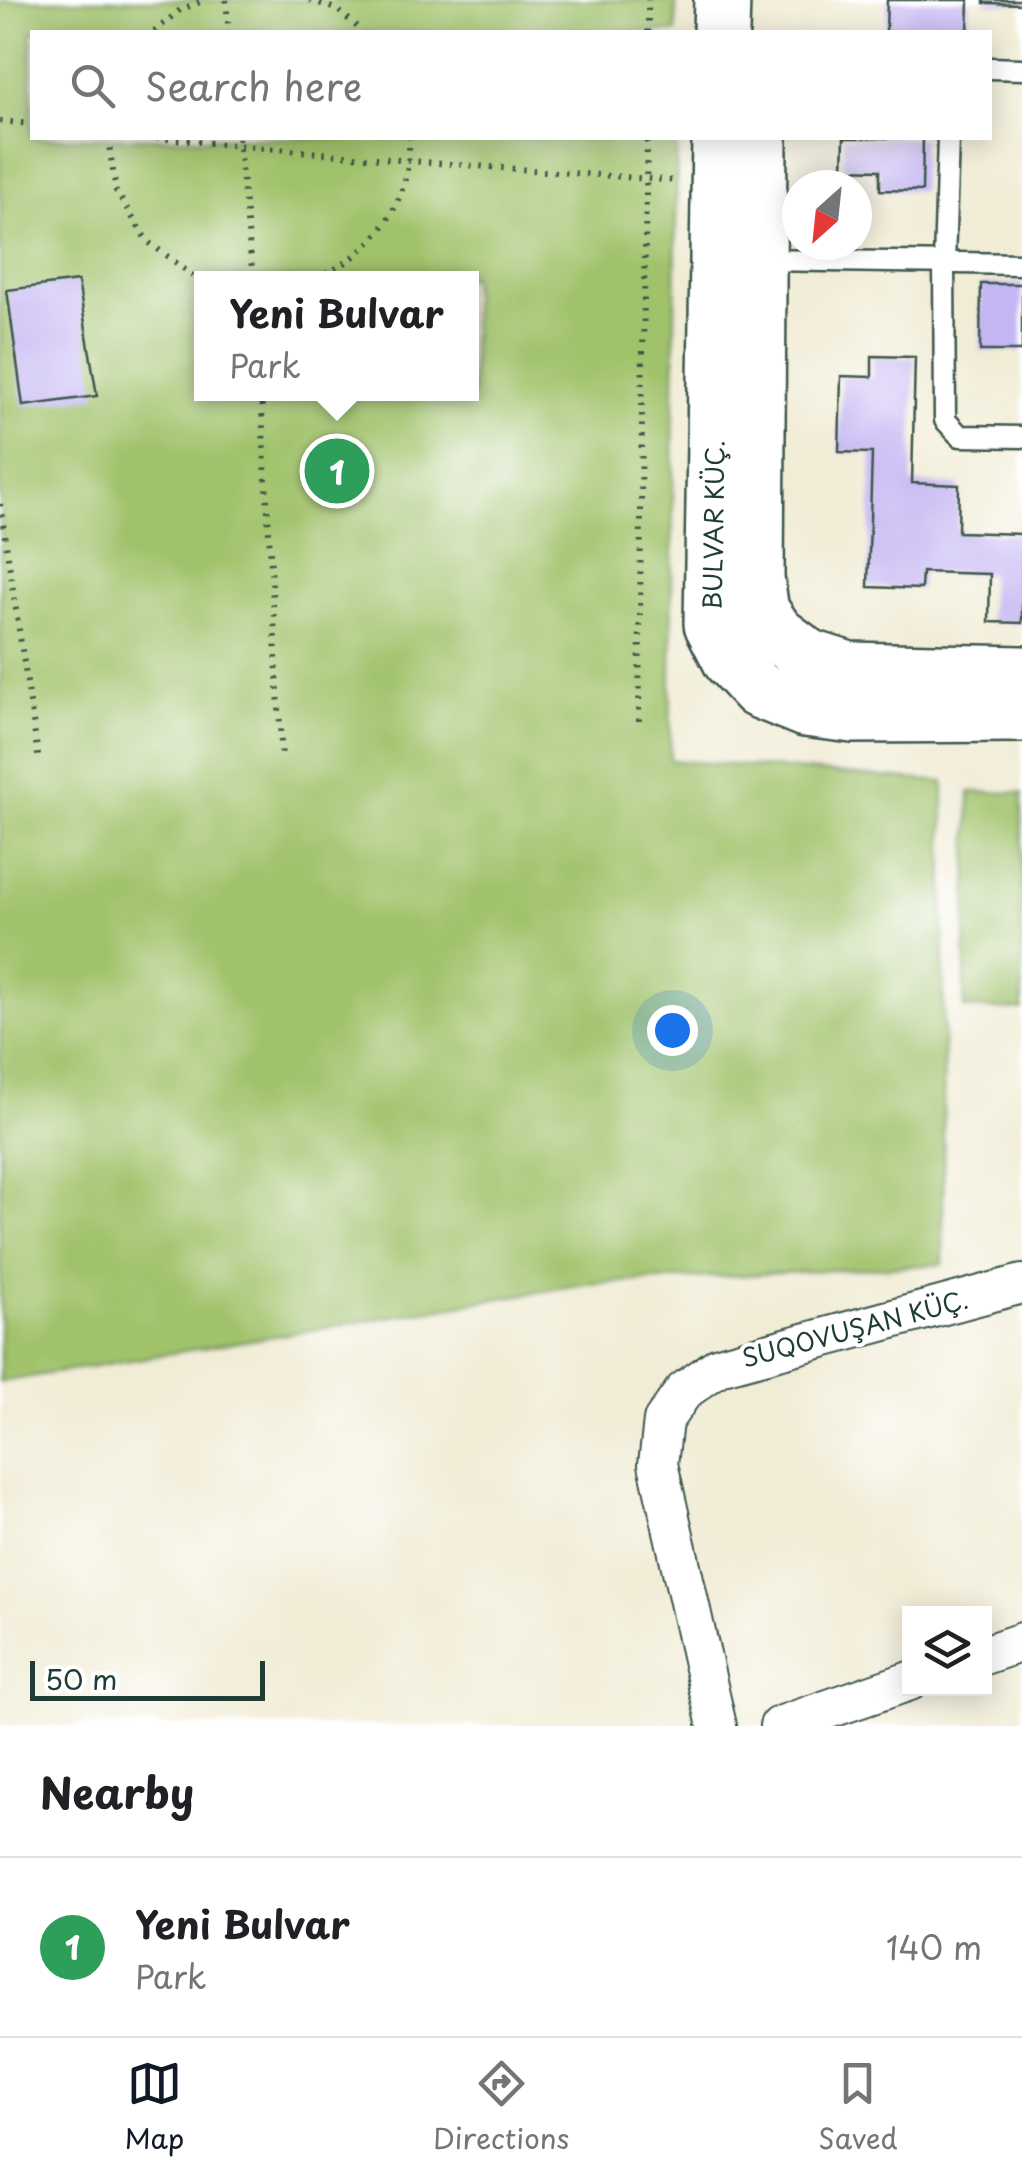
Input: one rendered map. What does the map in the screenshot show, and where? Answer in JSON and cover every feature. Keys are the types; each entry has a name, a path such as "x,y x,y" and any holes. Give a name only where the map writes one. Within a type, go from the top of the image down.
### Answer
{"street":[{"path":"722,0 722,30"},
{"path":"758,0 758,30"},
{"name":"BULVAR KÜÇ.","path":"759,140 756,578 761,611 776,633 808,657 849,670 1022,674"},
{"name":"BULVAR KÜÇ.","path":"720,160 712,624 731,661 758,690 805,710 853,716 1022,714"},
{"name":"SUQOVUŞAN KÜÇ.","path":"717,1726 658,1464 663,1421 684,1391 719,1366 1022,1284"},
{"path":"992,1651 1022,1642"},
{"path":"778,1726 902,1683"}],"lane":[{"path":"992,68 1022,68"},
{"path":"948,140 945,420 960,436 1022,437"},
{"path":"759,260 1022,264"}],"path":[{"path":"156,30 180,10 205,0"},
{"path":"226,0 228,30"},
{"path":"310,0 338,10 360,30"},
{"path":"648,0 648,30"},
{"path":"0,121 30,124"},
{"path":"108,140 116,191 147,241 194,276"},
{"path":"198,140 646,179 720,160"},
{"path":"333,271 373,241 398,204 410,160 409,140"},
{"path":"639,721 647,140"},
{"path":"239,142 253,271"},
{"path":"261,401 282,760"},
{"path":"0,504 39,762"}],"green space":[{"path":"0,0 676,0 676,30 30,30 30,140 677,140 670,760 944,782 943,1264 585,1284 0,1382"},
{"path":"970,792 1022,793 1022,1010 964,1008"}],"building":[{"path":"887,0 969,0 968,30 886,30"},
{"path":"1022,0 1022,4 984,3"},
{"path":"844,140 923,140 922,191 880,190 880,170 843,169"},
{"path":"78,281 97,396 23,406 7,290"},
{"path":"981,284 1022,284 1022,351 980,351"},
{"path":"872,356 915,357 912,483 959,485 958,532 1022,534 1022,623 989,622 990,574 922,572 921,589 868,587 872,453 839,452 841,376 872,377"}],"place":[{"name":"Yeni Bulvar","path":"337,471"}]}
